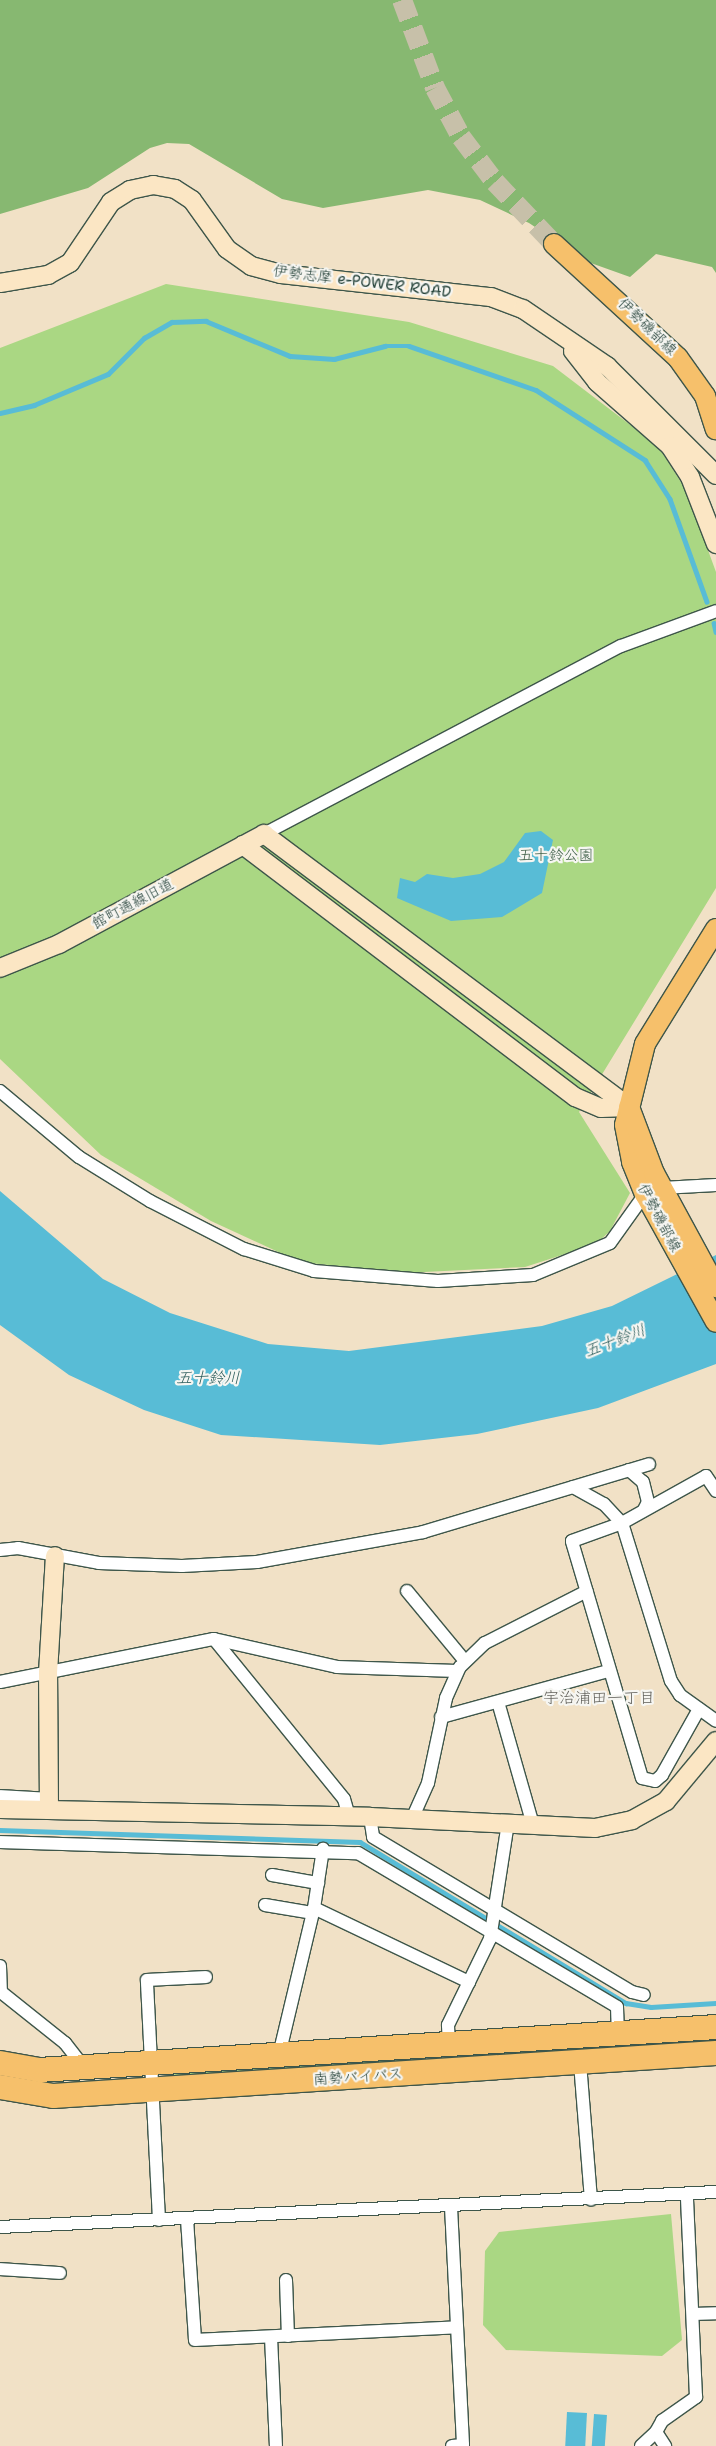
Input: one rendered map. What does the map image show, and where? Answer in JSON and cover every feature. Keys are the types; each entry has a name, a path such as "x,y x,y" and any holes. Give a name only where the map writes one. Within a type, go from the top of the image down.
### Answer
{"highway":[{"name":"南勢バイパス","path":"0,2063 39,2070 716,2028"},
{"name":"南勢バイパス","path":"0,2087 53,2096 716,2054"}],"main road":[{"name":"伊勢磯部線","path":"554,244 678,358 705,396 716,429"},
{"path":"629,1107 645,1044 716,929"},
{"name":"伊勢磯部線","path":"629,1107 656,1197 716,1322"},
{"name":"伊勢磯部線","path":"656,1197 716,1288"},
{"path":"0,2071 39,2070"},
{"path":"0,2100 53,2096"}],"street":[{"name":"伊勢志摩 e-POWER ROAD","path":"0,283 48,275 70,263 111,202 130,190 153,185 175,189 192,200 227,249 251,266 281,274 490,297 523,309 552,328"},
{"path":"552,328 607,366 716,475"},
{"path":"552,328 598,382 670,446 690,477 716,544"},
{"path":"629,1107 264,834 621,646 716,611"},
{"name":"館町通線旧道","path":"0,968 59,944 264,834"},
{"path":"242,845 575,1097 601,1108 629,1107"},
{"path":"0,1091 79,1157 157,1205 244,1250 314,1271 420,1281 533,1275 610,1243 656,1197 716,1185"},
{"path":"0,1550 18,1548 99,1563 182,1566 257,1562 423,1532 649,1464"},
{"path":"629,1470 643,1482 648,1502 644,1510"},
{"path":"699,1709 662,1775 655,1782 645,1780 634,1762 572,1541 622,1523 706,1476 716,1491"},
{"path":"573,1488 604,1504 622,1523 666,1670 680,1695 716,1721"},
{"path":"49,1805 48,1673 55,1556"},
{"path":"407,1590 461,1666"},
{"path":"412,1819 428,1783 441,1717 461,1666 514,1627 587,1591"},
{"path":"0,1682 214,1640 337,1668 461,1666"},
{"path":"214,1640 344,1799 349,1817"},
{"path":"441,1717 608,1671"},
{"path":"498,1702 533,1825"},
{"path":"0,1809 49,1805 370,1817 595,1828 643,1816 674,1796 716,1741"},
{"path":"0,1796 49,1805"},
{"path":"370,1817 373,1837 632,1992 644,1995"},
{"path":"449,2045 448,2025 491,1930 508,1823"},
{"path":"0,1842 323,1849 358,1853 491,1930 617,2008 618,2033"},
{"path":"279,2055 314,1911 323,1849"},
{"path":"272,1875 318,1883"},
{"path":"265,1905 314,1911 469,1982"},
{"path":"0,1966 1,1993 65,2043 84,2067"},
{"path":"159,2220 150,2090 151,2063 147,1980 206,1977"},
{"path":"580,2063 591,2200"},
{"path":"0,2227 451,2207 716,2192"},
{"path":"641,2446 656,2432 662,2421 696,2397 687,2195"},
{"path":"451,2207 463,2446 452,2446"},
{"path":"187,2219 195,2340 457,2327"},
{"path":"0,2269 60,2273"},
{"path":"286,2280 288,2336"},
{"path":"693,2314 716,2313"},
{"path":"271,2337 276,2446"},
{"path":"656,2432 665,2446"}],"green space":[{"path":"0,0 716,0 716,273 712,267 656,254 630,277 588,262 529,223 480,200 428,190 323,208 282,199 189,144 167,143 150,148 88,188 0,214"},
{"name":"五十鈴公園","path":"166,284 409,322 553,366 658,446 686,490 716,572 716,888 579,1112 630,1193 610,1231 596,1244 525,1267 404,1273 300,1262 211,1221 101,1155 0,1059 0,348"},
{"path":"716,2038 716,2044 470,2057 470,2054"},
{"path":"425,2055 425,2062 175,2076 173,2072"},
{"path":"671,2214 682,2340 662,2356 506,2350 483,2325 485,2251 499,2232"}],"water":[{"path":"541,831 553,840 542,893 502,917 451,921 397,898 400,878 415,882 427,874 453,878 480,874 504,862 525,833"},
{"name":"五十鈴川","path":"0,1191 103,1279 170,1313 268,1344 349,1351 542,1326 612,1306 716,1255 716,1364 598,1408 477,1434 380,1445 221,1435 144,1410 69,1375 0,1325"},
{"path":"567,2412 587,2413 585,2446 565,2446"},
{"path":"594,2414 607,2415 605,2446 592,2446"}],"waterway":[{"path":"0,413 34,405 108,374 144,338 172,322 206,321 290,356 334,359 385,346 409,346 536,390 645,460 670,499 707,602"},
{"path":"714,623 716,632"},
{"path":"0,1830 360,1842 626,2003 651,2007 716,2003"}],"tunnel":[{"path":"402,0 435,88 461,137 495,182 554,244"}],"district":[{"name":"宇治浦田一丁目","path":"599,1698"}]}
